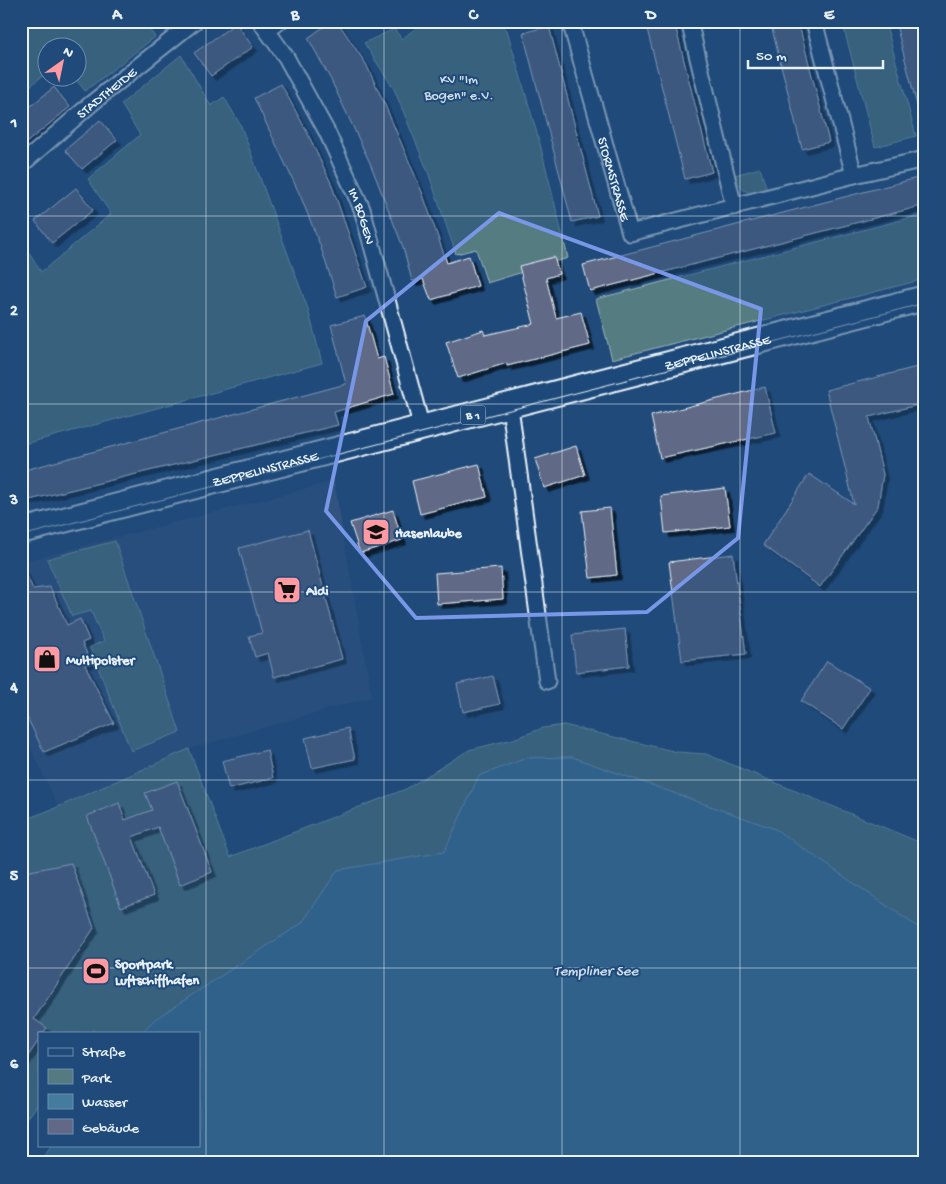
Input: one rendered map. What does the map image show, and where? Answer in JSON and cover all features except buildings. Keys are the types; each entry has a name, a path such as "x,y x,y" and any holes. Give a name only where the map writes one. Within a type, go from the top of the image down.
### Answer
{"main road":[{"name":"ZEPPELINSTRASSE","path":"21,531 510,407 925,298"}],"street":[{"name":"STADTHEIDE","path":"21,165 92,104 195,21"},
{"path":"264,26 280,21"},
{"name":"STORMSTRASSE","path":"570,21 630,233 854,175 925,159"},
{"path":"689,21 734,207"},
{"path":"814,21 854,175"},
{"name":"IM BOGEN","path":"264,26 286,57 327,132 362,209 422,428"},
{"path":"510,407 547,681"}],"highlighted area":[{"path":"499,213 761,309 738,538 647,612 416,618 326,511 366,321"}],"shaded area":[{"path":"334,481 372,697 189,749 58,807 21,727 21,562"}],"green space":[{"path":"21,21 143,21 155,37 85,91 83,88 88,88 88,38 38,38 38,80 21,94"},
{"name":"KV \"Im Bogen\" e.V.","path":"425,21 498,21 507,30 540,144 568,258 487,283 476,249 456,254 428,172 394,89 364,43 394,29 402,39"},
{"path":"842,21 885,21 916,136 875,147"},
{"path":"181,55 211,106 224,97 241,126 308,309 322,363 21,445 21,240 41,272 111,214 88,179 140,135 121,104"},
{"path":"760,168 767,190 746,192 740,186 735,175"},
{"path":"925,214 925,279 612,359 596,299"},
{"path":"115,541 180,732 131,751 90,647 104,641 91,611 72,616 47,559"},
{"path":"564,725 677,752 706,754 919,842 925,846 925,932 775,829 572,757 527,758 479,776 444,852 338,870 302,923 154,1020 142,1032 94,1032 93,1029 91,1032 38,1032 38,1104 21,1127 21,821 58,807 189,749 230,857 406,789 469,750 513,739 543,728"}],"water":[{"name":"Templiner See","path":"572,757 775,829 925,932 925,1163 40,1163 51,1146 200,1146 200,1032 142,1032 154,1020 302,923 338,870 444,852 479,776 527,758"}],"tram line":[{"path":"21,536 925,303"}],"place":[{"name":"Hasenlaube","path":"376,532"},
{"name":"Aldi","path":"287,590"},
{"name":"Multipolster","path":"47,659"},
{"name":"Sportpark Luftschiffhafen","path":"96,971"}]}
